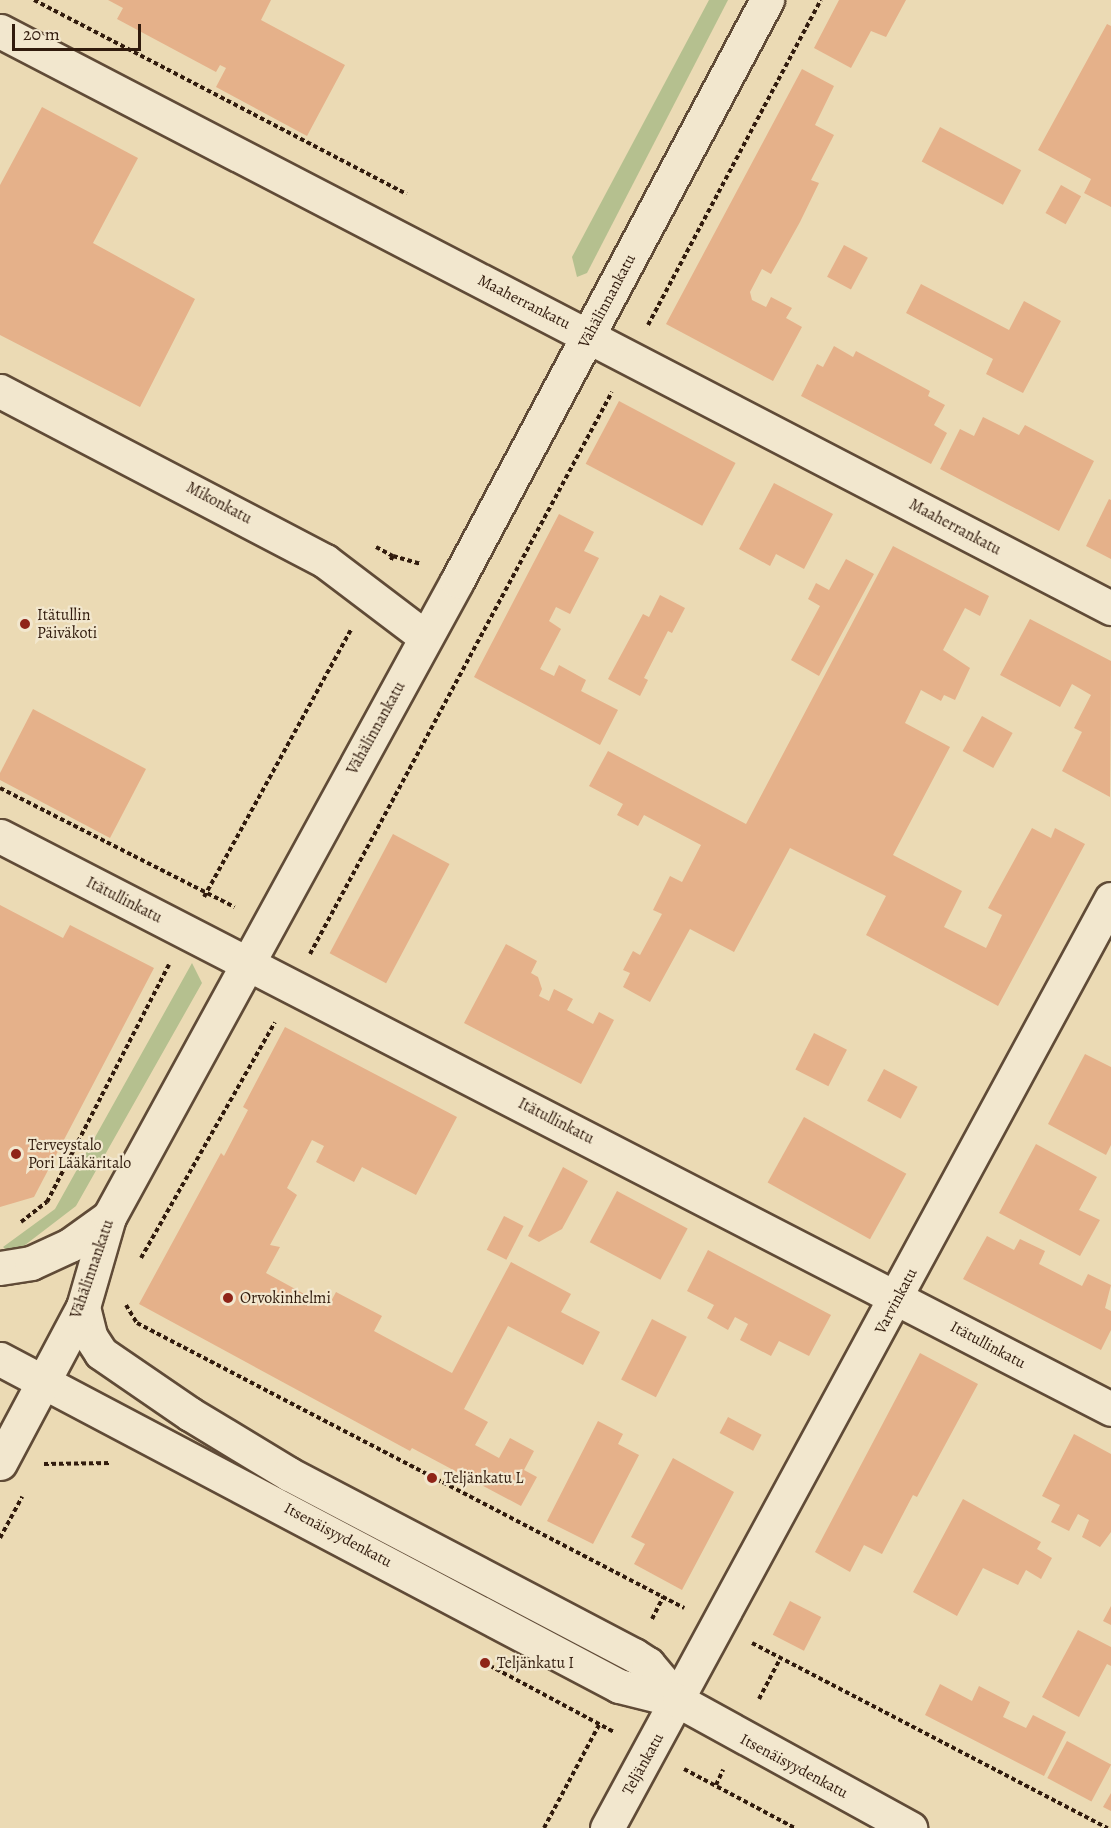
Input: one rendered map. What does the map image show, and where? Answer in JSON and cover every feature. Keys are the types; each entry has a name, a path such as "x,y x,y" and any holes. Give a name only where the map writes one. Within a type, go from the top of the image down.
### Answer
{"main road":[{"name":"Vähälinnankatu","path":"5,1453 44,1382 86,1322 109,1217 589,336 767,0"},
{"name":"Maaherrankatu","path":"0,31 1111,608"},
{"name":"Mikonkatu","path":"0,391 325,561 425,637"},
{"name":"Itätullinkatu","path":"0,836 1111,1409"},
{"name":"Varvinkatu","path":"679,1701 1111,899"},
{"path":"0,1268 31,1263 69,1245 109,1217"},
{"name":"Itsenäisyydenkatu","path":"86,1322 110,1359 190,1414 289,1474 634,1655 648,1664 679,1701"},
{"name":"Itsenäisyydenkatu","path":"0,1359 619,1686 679,1701 740,1737 910,1828"},
{"name":"Teljänkatu","path":"607,1828 679,1701"}],"path":[{"path":"34,0 408,195"},
{"path":"135,1267 295,987 313,948 821,0"},
{"path":"608,300 650,321"},
{"path":"0,788 313,948"},
{"path":"125,1297 137,1323 1108,1828"},
{"path":"5,1453 48,1466 111,1463"},
{"path":"41,1473 48,1466"},
{"path":"0,1539 28,1489"},
{"path":"740,1737 781,1658"},
{"path":"544,1828 599,1724"}],"green space":[{"path":"709,0 728,0 587,273 577,277 572,257"},
{"path":"192,963 202,983 76,1206 12,1255 3,1247 55,1209"}],"building":[{"path":"108,0 271,0 261,20 345,65 307,136 216,87 226,68 220,65 216,72 117,19 123,8"},
{"path":"839,0 906,0 886,37 871,31 851,68 814,48"},
{"path":"1107,24 1111,26 1111,207 1084,193 1091,179 1038,150"},
{"path":"802,69 834,86 815,125 834,135 811,180 819,183 800,222 771,274 762,269 750,292 752,300 766,307 771,297 792,308 786,318 802,327 773,381 666,324"},
{"path":"42,107 138,158 93,243 195,299 140,407 0,335 0,185"},
{"path":"940,127 1021,170 1003,205 922,161"},
{"path":"1061,185 1081,196 1066,224 1045,213"},
{"path":"844,245 868,258 851,289 827,277"},
{"path":"921,284 1009,330 1024,301 1061,321 1023,393 986,374 993,359 906,313"},
{"path":"834,346 853,357 856,351 930,391 928,396 945,405 934,425 947,433 931,464 801,396 817,364 823,367"},
{"path":"619,401 736,463 702,526 586,464"},
{"path":"983,417 1019,435 1025,425 1094,461 1059,531 940,469 960,429 974,436"},
{"path":"774,483 833,514 804,569 776,554 770,566 739,549"},
{"path":"1109,499 1111,500 1111,559 1086,546"},
{"path":"559,514 594,532 584,551 599,558 570,614 556,607 549,621 561,629 540,669 554,676 559,665 586,680 581,691 618,710 600,745 474,677"},
{"path":"893,546 989,596 980,616 965,608 943,650 970,668 955,700 944,695 941,701 921,690 905,723 950,747 893,855 962,891 944,927 986,948 1002,915 988,908 1032,828 1051,838 1055,828 1085,844 998,1006 866,935 886,896 790,848 734,952 690,929 650,1002 623,987 630,973 623,970 633,951 640,955 662,914 653,910 670,876 682,882 701,845 644,815 638,826 617,815 623,804 589,786 608,751 746,824"},
{"path":"846,559 874,574 819,676 791,660 820,606 808,599 816,583 829,590"},
{"path":"660,595 685,608 672,633 668,631 644,678 648,680 640,696 608,679 643,614 649,617"},
{"path":"1030,619 1111,661 1110,797 1062,771 1082,732 1074,728 1091,695 1072,684 1060,707 1000,675"},
{"path":"33,709 146,769 110,838 0,780 0,773"},
{"path":"982,716 1013,733 993,768 963,751"},
{"path":"393,834 450,864 386,983 330,953"},
{"path":"0,905 63,938 70,925 154,968 34,1197 0,1207"},
{"path":"506,944 537,961 531,973 538,977 542,989 539,996 549,1001 554,989 573,999 567,1010 593,1024 599,1012 614,1020 581,1084 464,1023"},
{"path":"285,1027 457,1117 416,1195 362,1167 354,1182 316,1162 324,1146 312,1140 287,1188 297,1195 270,1245 280,1247 266,1273 328,1307 336,1292 382,1316 374,1331 452,1373 511,1262 571,1294 561,1312 600,1332 583,1365 508,1326 464,1409 488,1422 475,1445 499,1458 510,1438 534,1451 524,1470 537,1477 521,1506 412,1448 410,1451 139,1304 221,1153 224,1156 248,1110 243,1107"},
{"path":"814,1033 847,1050 828,1086 795,1070"},
{"path":"1085,1054 1111,1067 1111,1145 1106,1155 1048,1124"},
{"path":"884,1069 918,1087 901,1119 867,1101"},
{"path":"804,1117 906,1174 870,1239 768,1183"},
{"path":"1036,1144 1097,1177 1079,1210 1100,1220 1080,1256 999,1213"},
{"path":"563,1167 588,1181 562,1229 539,1242 528,1236"},
{"path":"617,1191 688,1229 660,1280 590,1242"},
{"path":"504,1216 524,1226 506,1260 487,1250"},
{"path":"987,1236 1014,1250 1020,1239 1045,1251 1039,1264 1082,1286 1088,1274 1111,1285 1105,1308 1111,1311 1111,1330 1101,1350 963,1279"},
{"path":"708,1250 831,1315 809,1356 779,1341 771,1356 740,1340 748,1324 735,1317 728,1330 707,1318 714,1305 687,1291"},
{"path":"652,1319 687,1337 656,1397 621,1380"},
{"path":"920,1353 978,1384 917,1497 913,1495 882,1554 864,1545 850,1572 815,1552"},
{"path":"728,1417 762,1435 753,1451 720,1433"},
{"path":"598,1421 623,1434 618,1444 639,1455 593,1544 547,1521"},
{"path":"1074,1434 1111,1454 1111,1532 1100,1547 1082,1537 1089,1520 1078,1514 1069,1531 1051,1522 1060,1505 1042,1496"},
{"path":"673,1458 734,1492 682,1590 634,1564 645,1544 631,1537"},
{"path":"963,1499 1041,1542 1037,1549 1052,1558 1041,1579 1026,1570 1018,1585 983,1568 957,1616 913,1592"},
{"path":"790,1601 821,1617 804,1651 773,1635"},
{"path":"1111,1606 1111,1625 1103,1621"},
{"path":"1078,1630 1111,1647 1111,1666 1107,1664 1079,1717 1042,1697"},
{"path":"940,1684 972,1701 979,1686 1010,1702 1003,1717 1026,1728 1033,1715 1066,1732 1044,1776 925,1715"},
{"path":"1067,1741 1111,1764 1091,1802 1047,1778"},
{"path":"1111,1793 1111,1811 1103,1807"}],"place":[{"name":"Itätullin Päiväkoti","path":"25,624"},
{"name":"Terveystalo Pori Lääkäritalo","path":"16,1154"},
{"name":"Orvokinhelmi","path":"228,1298"},
{"name":"Teljänkatu L","path":"432,1478"},
{"name":"Teljänkatu I","path":"485,1663"}]}
